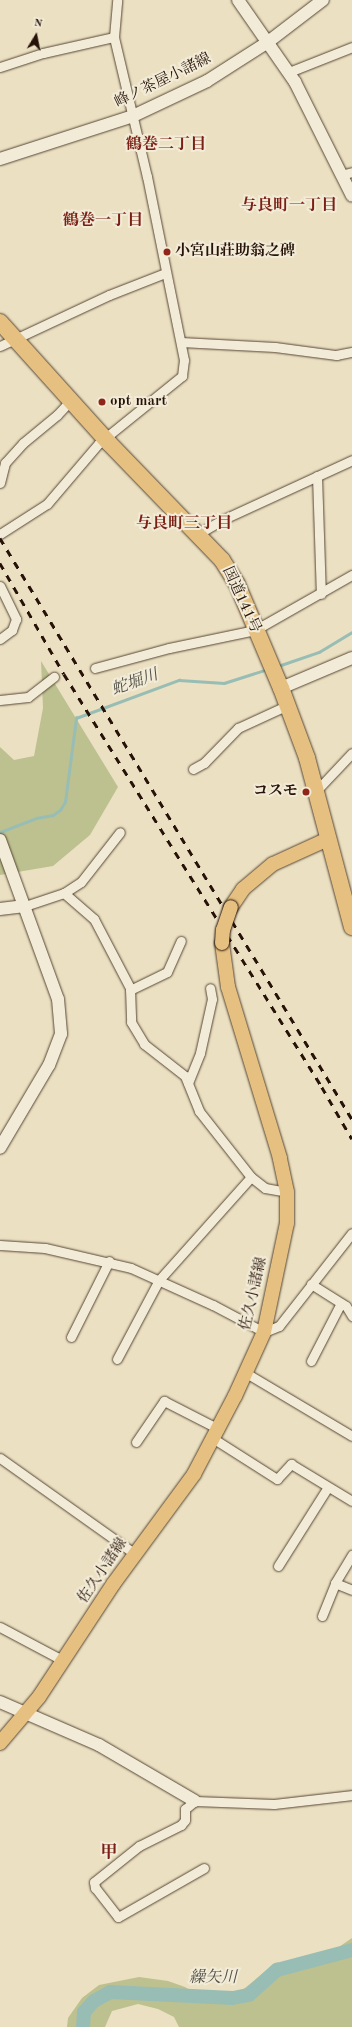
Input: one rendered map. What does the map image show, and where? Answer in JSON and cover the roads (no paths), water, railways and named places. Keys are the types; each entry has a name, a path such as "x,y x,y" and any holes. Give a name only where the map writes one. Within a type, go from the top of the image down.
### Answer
{"highway":[{"name":"国道141号","path":"0,322 105,438 196,535 222,560 237,584 255,630 288,705 317,790 328,839 352,927"}],"main road":[{"name":"佐久小諸線","path":"0,1743 25,1713 64,1661 135,1554 194,1474 246,1374 264,1332 287,1223 287,1192 280,1158 228,987 222,943 223,930 231,907 243,888 274,864 328,839"}],"street":[{"path":"0,534 47,504 105,438 182,376 184,360 181,342 165,273 133,116 114,37 117,0"},
{"path":"238,0 289,72 346,173 352,196"},
{"name":"峰ノ茶屋小諸線","path":"0,158 133,116 207,81 268,42 323,0"},
{"path":"0,67 43,53 114,37"},
{"path":"289,72 352,47"},
{"path":"0,346 109,295 165,273"},
{"path":"181,342 275,347 336,355 352,352"},
{"path":"0,482 6,464 23,443 57,415 71,400"},
{"path":"196,535 224,519 352,460"},
{"path":"317,476 321,594"},
{"path":"95,668 169,648 255,630 321,594 352,574"},
{"path":"0,586 16,619 12,630 0,639"},
{"path":"281,688 352,658"},
{"path":"0,700 28,696 54,677"},
{"path":"193,769 204,763 238,728 288,705"},
{"path":"317,790 352,753"},
{"path":"0,909 25,906 64,893 81,882 120,832"},
{"path":"0,840 58,999 61,1034 49,1066 0,1148"},
{"path":"64,893 94,919 130,990 131,1022 144,1044 185,1076 199,1111 251,1177 265,1188 287,1192"},
{"path":"130,990 167,972 181,942"},
{"path":"188,1083 200,1053 212,999 210,988"},
{"path":"117,1359 159,1280 251,1177"},
{"path":"0,1245 45,1248 109,1261 159,1280 264,1332 279,1326 352,1233"},
{"path":"71,1337 109,1261"},
{"path":"311,1284 346,1306 352,1316"},
{"path":"311,1361 342,1303"},
{"path":"246,1374 352,1436"},
{"path":"136,1442 164,1401 216,1434 277,1479 291,1464 352,1501"},
{"path":"0,1458 135,1554"},
{"path":"278,1566 328,1487"},
{"path":"322,1616 335,1583 352,1555"},
{"path":"335,1583 352,1590"},
{"path":"0,1627 64,1661"},
{"path":"0,1702 99,1745 195,1801 274,1804 352,1795"},
{"path":"195,1801 185,1809 185,1820 181,1825 134,1850 94,1882 94,1888 118,1917 204,1868"}],"waterway":[{"name":"蛇堀川","path":"278,666 319,652 352,632"},
{"name":"蛇堀川","path":"0,832 36,818 53,815 60,810 65,802 76,718 179,680 224,683 268,669"},
{"name":"繰矢川","path":"83,2027 84,2012 94,2001 110,1992 233,1998 249,1995 277,1970 352,1950"}],"railway":[{"path":"0,538 352,1119"},
{"path":"0,563 64,674 322,1087 352,1139"}],"place":[{"name":"小宮山荘助翁之碑","path":"167,252"},
{"name":"opt mart","path":"102,402"},
{"name":"コスモ","path":"306,792"}],"district":[{"name":"鶴巻二丁目","path":"166,145"},
{"name":"与良町一丁目","path":"289,206"},
{"name":"鶴巻一丁目","path":"103,221"},
{"name":"与良町三丁目","path":"184,524"},
{"name":"甲","path":"109,1853"}]}
